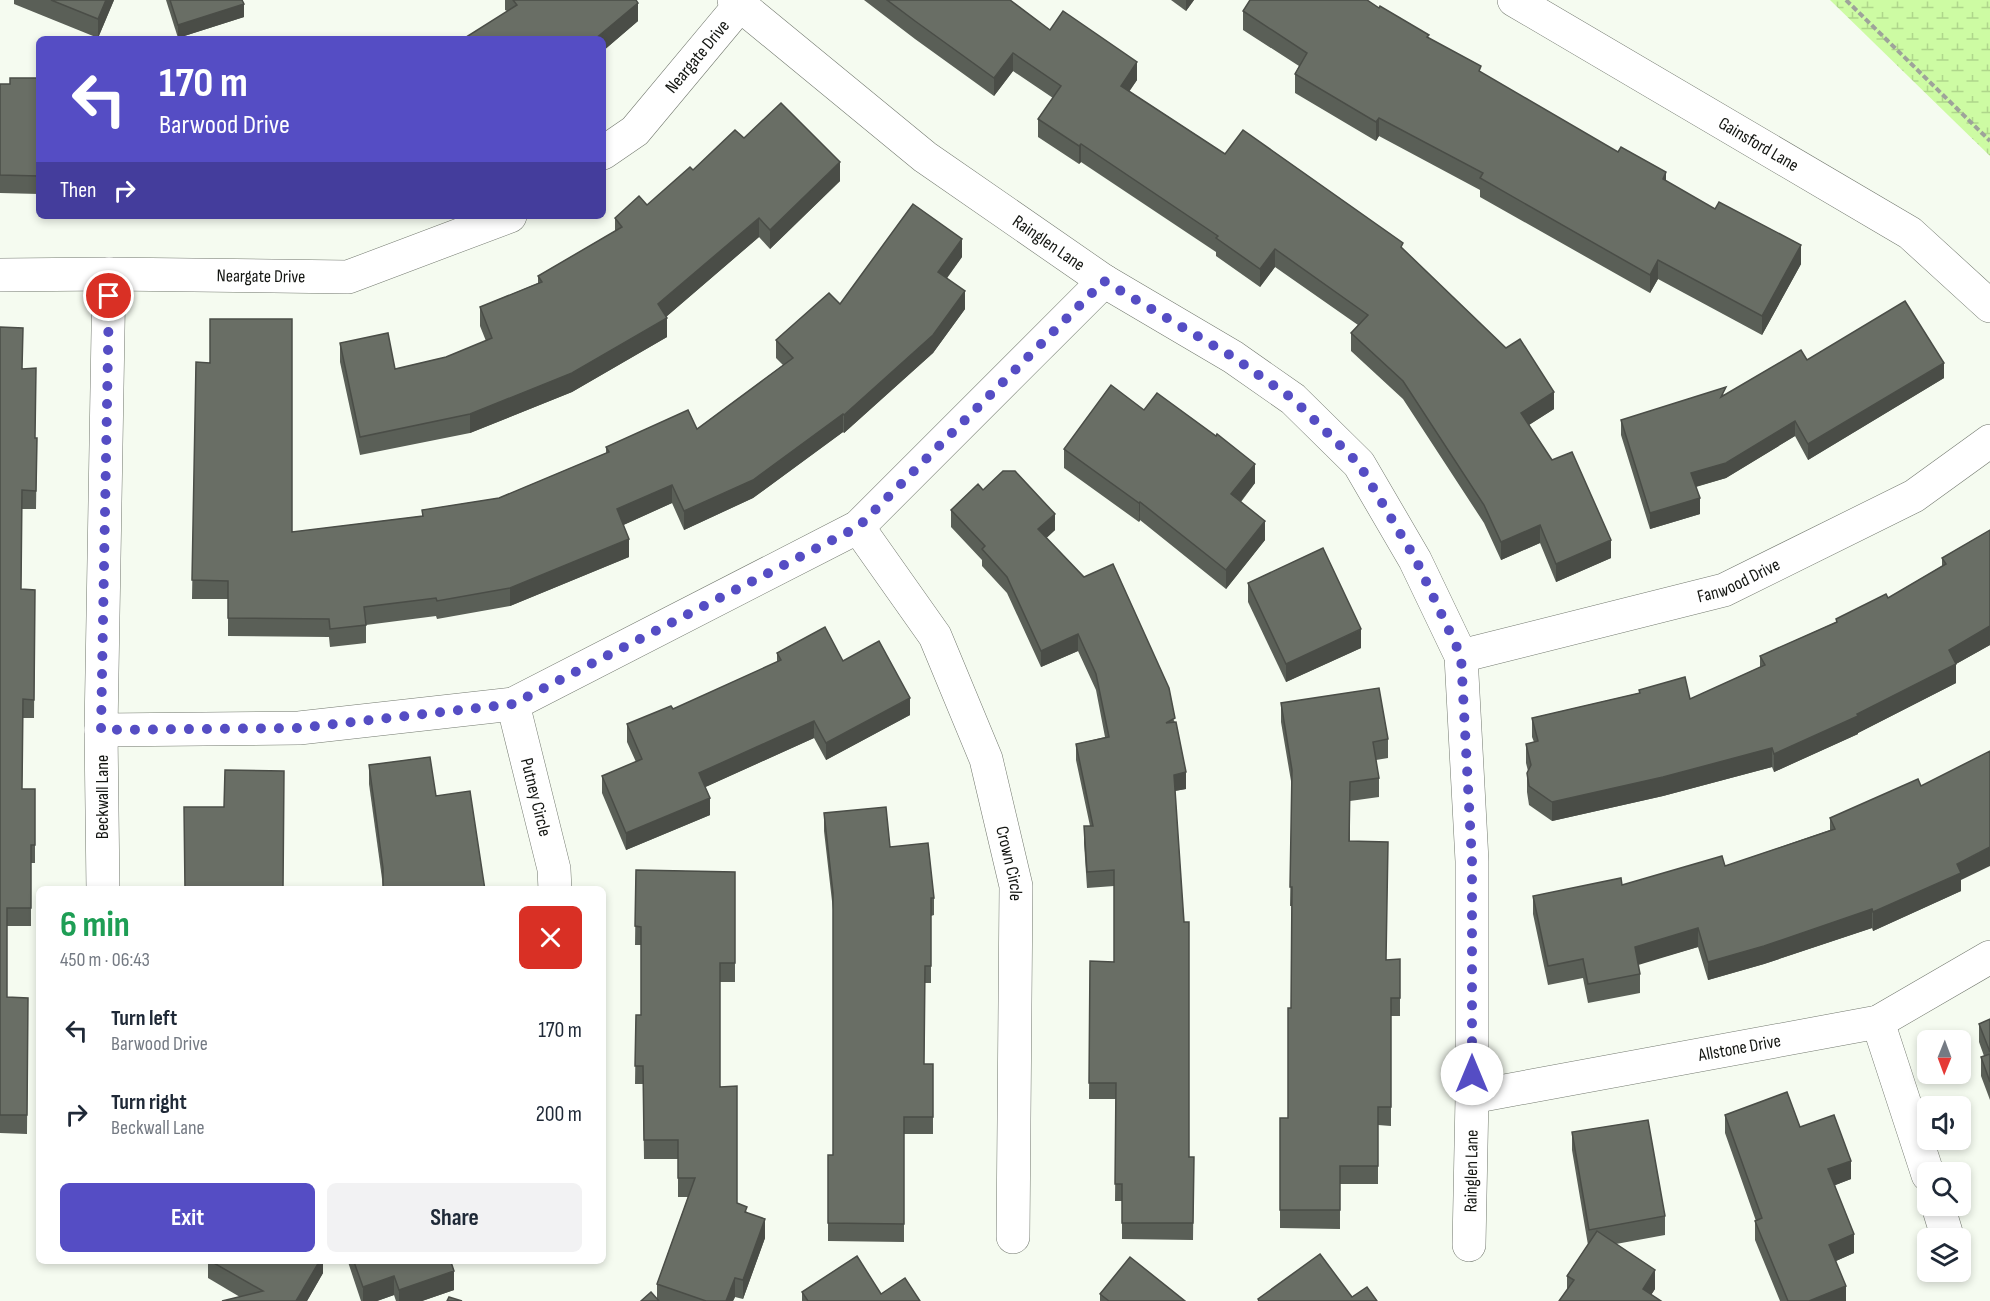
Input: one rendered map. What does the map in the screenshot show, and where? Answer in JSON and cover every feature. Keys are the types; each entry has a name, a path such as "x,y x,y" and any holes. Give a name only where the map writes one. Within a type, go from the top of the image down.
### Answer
{"street":[{"name":"Gainsford Lane","path":"1514,0 1910,233 1990,306"},
{"name":"Neargate Drive","path":"606,151 634,131 737,3"},
{"name":"Rainglen Lane","path":"737,3 925,157 1104,281 1233,357 1293,399 1359,464 1416,560 1461,656 1472,861 1472,1097 1469,1245"},
{"name":"Neargate Drive","path":"0,275 348,277 502,219"},
{"name":"Beckwall Lane","path":"103,886 101,730 109,274"},
{"path":"101,730 299,728 513,704 858,527 1104,281"},
{"name":"Fanwood Drive","path":"1461,656 1724,590 1914,496 1990,441"},
{"name":"Crown Circle","path":"858,527 935,636 986,759 1016,886 1013,1237"},
{"name":"Putney Circle","path":"513,704 554,869 555,886"},
{"name":"Allstone Drive","path":"1472,1097 1878,1022 1990,957"},
{"path":"1878,1022 1924,1162"}],"path":[{"path":"1846,0 1990,141"}],"green space":[{"path":"1830,0 1990,0 1990,156"}],"building":[{"path":"51,0 106,0 98,19"},
{"path":"170,0 242,0 244,4 178,25"},
{"path":"513,0 636,0 638,3 599,36 468,36 517,5"},
{"path":"887,0 1010,0 1050,30 1063,11 1137,62 1121,86 1225,154 1243,130 1403,243 1401,247 1506,348 1520,339 1554,392 1521,413 1552,460 1572,452 1611,540 1556,564 1540,525 1501,542 1484,505 1403,381 1351,333 1368,315 1275,249 1260,269 1216,238 1218,236 1081,144 1079,146 1038,119 1061,86 1013,53 994,78"},
{"path":"1250,0 1367,0 1429,35 1427,37 1481,66 1479,71 1618,152 1621,147 1666,172 1663,179 1715,209 1719,202 1801,245 1762,316 1658,260 1650,275 1480,178 1483,173 1379,118 1376,122 1295,74 1307,53 1243,11"},
{"path":"10,78 36,78 36,176 0,175 0,84 10,84"},
{"path":"781,103 840,162 770,230 759,218 658,304 667,318 572,373 470,414 360,437 340,343 388,333 395,369 446,357 492,338 480,307 542,282 538,276 622,227 615,218 639,196 647,205 690,167 693,170 735,130 744,138"},
{"path":"913,204 962,239 938,272 965,291 933,335 844,415 753,480 684,511 672,485 617,509 629,539 510,588 437,601 436,598 364,607 366,625 330,629 329,619 228,618 228,581 192,580 196,362 210,363 210,319 292,319 292,532 423,516 422,510 499,498 609,452 606,447 688,410 697,429 793,358 776,340 829,293 840,304"},
{"path":"1905,301 1944,363 1808,444 1795,421 1726,463 1691,473 1700,498 1650,513 1621,420 1726,387 1721,397 1801,350 1807,360"},
{"path":"0,327 23,328 22,369 36,368 36,491 22,490 21,589 35,590 34,700 23,699 22,789 35,789 35,845 31,845 31,908 7,908 7,997 28,998 27,1115 0,1115"},
{"path":"1111,385 1144,410 1157,393 1216,436 1217,434 1255,464 1231,494 1265,521 1226,570 1140,502 1064,449"},
{"path":"1003,471 1015,471 1055,514 1038,529 1084,577 1113,564 1169,688 1175,718 1166,723 1176,722 1186,772 1174,775 1184,922 1189,922 1189,1157 1194,1157 1193,1223 1122,1223 1122,1184 1115,1184 1116,1083 1089,1083 1090,961 1114,962 1114,870 1087,872 1084,826 1093,826 1076,744 1109,737 1096,674 1078,634 1041,651 1007,577 982,549 985,546 951,510 978,484 983,490"},
{"path":"1990,530 1990,626 1949,650 1956,664 1857,714 1858,716 1774,754 1772,748 1663,777 1552,802 1529,786 1527,773 1531,765 1526,744 1538,741 1532,718 1640,693 1639,690 1685,677 1690,699 1765,665 1760,656 1837,622 1836,619 1886,594 1888,598 1946,564 1942,558"},
{"path":"1323,548 1361,629 1286,664 1248,583"},
{"path":"825,627 843,661 879,641 910,698 826,743 814,721 699,773 710,798 626,833 602,776 642,759 627,724 671,706 673,709 781,660 777,653"},
{"path":"1379,688 1388,739 1373,742 1379,778 1350,782 1349,841 1388,842 1386,960 1400,959 1400,998 1391,998 1391,1107 1378,1107 1378,1166 1340,1166 1340,1210 1280,1210 1280,1118 1288,1118 1288,1008 1291,1008 1292,887 1290,887 1292,770 1281,703"},
{"path":"1990,751 1990,847 1957,864 1961,873 1873,912 1872,909 1764,946 1708,962 1698,928 1635,947 1640,974 1588,984 1583,959 1548,966 1533,896 1621,878 1622,885 1722,856 1725,866 1835,829 1830,818 1918,779 1921,786"},
{"path":"430,757 436,796 470,791 484,886 383,886 383,868 369,765"},
{"path":"225,770 284,771 283,886 185,886 184,807 224,807"},
{"path":"886,807 890,847 928,843 934,898 931,898 931,966 925,966 924,1064 933,1064 933,1117 904,1117 904,1224 828,1223 828,1155 833,1155 833,893 824,813"},
{"path":"636,870 735,872 735,963 720,963 720,1087 737,1086 737,1203 747,1207 745,1212 765,1219 743,1280 735,1278 726,1301 706,1301 657,1284 695,1178 678,1178 678,1140 644,1140 643,1066 635,1066 636,1015 641,1015 641,927 635,926"},
{"path":"1990,1019 1990,1052 1979,1024"},
{"path":"1990,1054 1990,1082 1981,1057"},
{"path":"1787,1092 1800,1127 1834,1115 1851,1161 1828,1169 1854,1234 1829,1245 1846,1286 1809,1301 1788,1301 1755,1221 1762,1218 1725,1115"},
{"path":"1648,1120 1665,1216 1589,1230 1572,1132"},
{"path":"1597,1231 1655,1270 1643,1289 1661,1301 1559,1301 1574,1280 1567,1276"},
{"path":"1320,1254 1352,1297 1367,1287 1377,1301 1259,1301 1258,1299"},
{"path":"857,1256 881,1294 905,1278 920,1301 808,1301 802,1292"},
{"path":"1130,1257 1185,1301 1109,1301 1100,1294"},
{"path":"216,1264 318,1264 296,1301 222,1301 263,1291"},
{"path":"355,1264 452,1264 454,1271 399,1290 394,1276 363,1287"},
{"path":"651,1292 659,1301 641,1301"},
{"path":"449,1297 462,1301 447,1301"}],"route":[{"path":"109,296 101,730 299,728 513,704 858,527 1104,281 1233,357 1293,399 1359,464 1416,560 1461,656 1472,861 1472,1074"}]}
